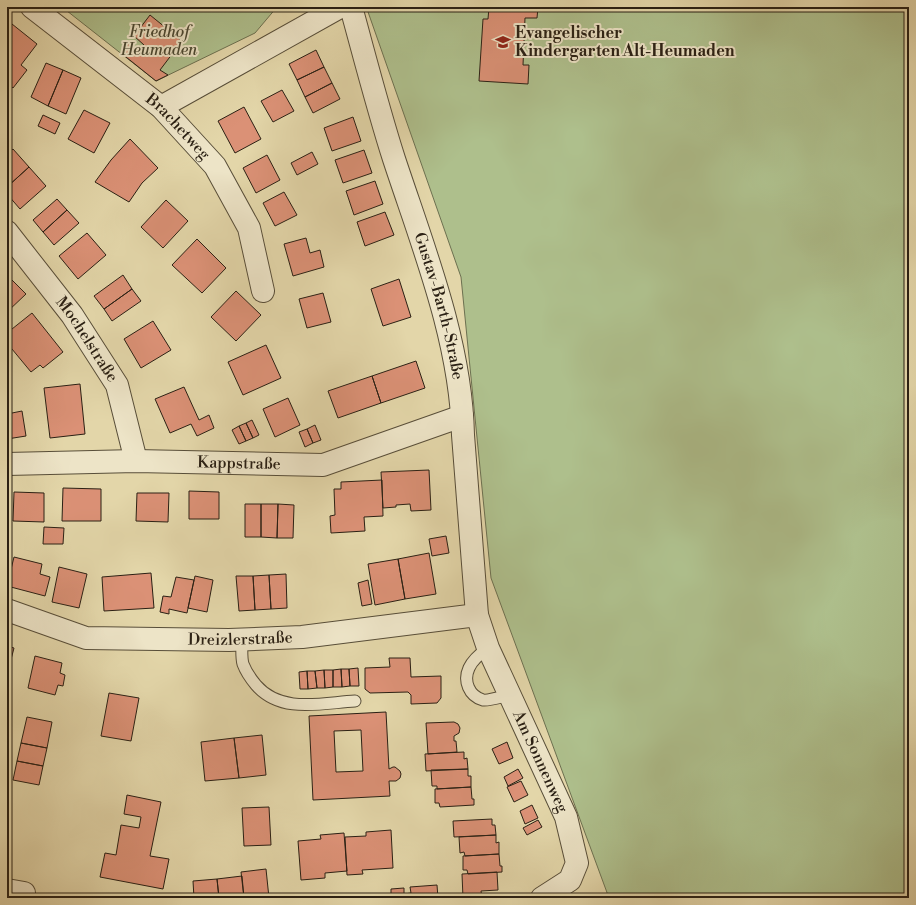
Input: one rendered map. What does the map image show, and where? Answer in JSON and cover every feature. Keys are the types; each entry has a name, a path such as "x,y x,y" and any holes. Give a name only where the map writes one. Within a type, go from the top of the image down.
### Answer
{"street":[{"name":"Brachetweg","path":"32,7 161,106 215,166 249,228 263,291"},
{"path":"161,106 340,7"},
{"name":"Gustav-Barth-Straße","path":"351,7 389,142 437,289 454,358 462,416 477,615"},
{"name":"Mochelstraße","path":"7,232 72,314 117,385 136,461"},
{"name":"Kappstraße","path":"7,464 136,461 322,465 462,416"},
{"name":"Dreizlerstraße","path":"7,610 86,638 242,639 302,637 477,615"},
{"name":"Am Sonnenweg","path":"477,615 488,648 566,817 577,862 570,880 542,898"}],"lane":[{"path":"242,639 242,663 250,679 263,693 283,703 299,705 355,701"},
{"path":"488,648 476,657 469,668 466,679 468,689 475,696 484,700 510,695"}],"green space":[{"name":"Friedhof Heumaden","path":"62,7 277,7 255,33 156,81"},
{"path":"369,7 909,7 909,898 609,898 491,578 461,277 367,9"}],"building":[{"name":"Evangelischer Kindergarten Alt-Heumaden","path":"489,7 538,7 537,18 525,18 523,65 529,65 528,84 479,81 483,19 488,19"},
{"path":"150,15 182,41 160,70 168,75 156,81 121,53 129,43 138,51 144,45 134,36"},
{"path":"7,20 37,44 21,65 27,70 13,88 7,83"},
{"path":"316,50 324,67 297,80 289,64"},
{"path":"46,63 63,70 48,106 31,97"},
{"path":"324,67 332,83 305,97 297,80"},
{"path":"63,70 81,78 66,114 48,106"},
{"path":"332,83 340,99 313,113 305,97"},
{"path":"282,90 294,111 273,122 261,101"},
{"path":"244,107 261,139 235,153 218,121"},
{"path":"84,110 110,123 94,153 68,139"},
{"path":"43,115 60,123 55,134 38,126"},
{"path":"353,117 361,141 332,151 324,128"},
{"path":"130,139 158,168 142,183 129,202 95,182 111,160"},
{"path":"13,149 29,167 7,187 7,154"},
{"path":"364,150 372,173 343,183 335,160"},
{"path":"312,152 318,164 297,175 291,163"},
{"path":"267,155 280,180 256,193 243,168"},
{"path":"29,167 46,186 20,209 7,194 7,187"},
{"path":"375,181 383,204 354,215 346,191"},
{"path":"284,192 297,215 275,226 263,203"},
{"path":"57,199 67,210 43,232 33,220"},
{"path":"166,200 188,221 163,248 141,227"},
{"path":"67,210 79,223 54,245 43,232"},
{"path":"385,212 394,235 365,246 357,222"},
{"path":"87,233 106,255 78,279 59,256"},
{"path":"306,238 310,253 320,250 324,267 293,276 284,244"},
{"path":"197,239 226,268 202,293 172,265"},
{"path":"7,275 26,294 7,312"},
{"path":"123,275 132,289 104,309 94,296"},
{"path":"399,279 411,317 383,326 371,289"},
{"path":"132,289 141,301 112,321 104,309"},
{"path":"236,291 261,315 236,341 211,317"},
{"path":"323,293 331,322 307,328 299,299"},
{"path":"32,313 63,352 43,368 40,365 31,372 7,343 7,333"},
{"path":"153,321 171,350 141,368 124,339"},
{"path":"266,345 281,378 243,395 228,362"},
{"path":"416,361 425,388 381,403 372,376"},
{"path":"372,376 381,403 338,418 328,391"},
{"path":"80,384 85,434 50,438 44,388"},
{"path":"184,387 199,420 209,415 214,428 197,436 191,424 170,433 155,399"},
{"path":"288,398 300,425 275,437 263,409"},
{"path":"22,411 26,436 7,439 7,414"},
{"path":"252,420 259,435 253,438 246,423"},
{"path":"246,423 253,438 246,441 239,426"},
{"path":"315,425 321,440 313,443 307,429"},
{"path":"239,426 246,441 239,444 232,430"},
{"path":"307,429 313,443 305,447 299,432"},
{"path":"429,470 431,510 411,511 410,504 383,508 381,472"},
{"path":"382,480 383,516 364,517 365,531 331,533 330,516 335,515 334,489 341,489 341,482"},
{"path":"63,488 101,489 101,521 62,521"},
{"path":"189,491 219,492 219,519 189,519"},
{"path":"14,492 44,493 44,522 13,521"},
{"path":"137,493 169,493 168,522 136,521"},
{"path":"245,504 261,504 261,537 245,537"},
{"path":"261,504 278,504 277,538 261,537"},
{"path":"278,504 294,505 293,538 277,538"},
{"path":"44,527 64,528 63,544 43,544"},
{"path":"446,536 449,553 432,556 429,539"},
{"path":"429,553 436,594 405,599 398,559"},
{"path":"14,557 42,564 40,574 50,577 45,596 7,586"},
{"path":"398,559 405,599 375,605 368,564"},
{"path":"59,567 87,574 79,608 52,602"},
{"path":"151,573 154,608 104,611 102,577"},
{"path":"286,574 287,608 271,609 269,575"},
{"path":"269,575 271,609 255,610 253,576"},
{"path":"195,576 213,580 207,612 188,608"},
{"path":"236,576 253,576 255,610 239,611"},
{"path":"176,577 194,580 187,613 169,609 169,614 160,612 163,596 171,597"},
{"path":"368,580 372,604 362,606 358,583"},
{"path":"7,646 14,648 7,675"},
{"path":"35,656 62,663 60,673 65,675 63,686 58,685 55,695 28,688"},
{"path":"389,658 410,658 411,677 441,676 441,698 437,703 411,704 411,695 408,692 370,693 365,689 365,668 390,667"},
{"path":"358,668 359,686 350,686 349,669"},
{"path":"341,669 342,687 333,687 333,670"},
{"path":"341,669 349,669 350,686 342,687"},
{"path":"324,670 333,670 333,687 325,688"},
{"path":"324,670 325,688 317,688 315,671"},
{"path":"307,671 315,671 317,688 308,689"},
{"path":"307,671 308,689 300,689 299,672"},
{"path":"109,693 139,698 131,741 101,736"},
{"path":"386,712 389,769 395,767 401,774 400,778 396,781 389,781 390,796 313,800 309,716","holes":["361,730 363,771 336,772 334,731"]},
{"path":"27,717 52,722 47,748 21,743"},
{"path":"454,722 458,724 460,728 459,733 454,736 457,752 428,754 426,723"},
{"path":"262,735 266,775 239,778 234,738"},
{"path":"234,738 239,778 205,781 201,742"},
{"path":"507,742 513,758 499,764 492,749"},
{"path":"21,743 47,748 43,766 17,761"},
{"path":"464,752 464,759 467,758 468,769 426,771 425,754"},
{"path":"17,761 43,766 39,785 13,780"},
{"path":"468,769 468,776 471,776 471,787 437,789 437,786 432,786 431,770"},
{"path":"518,769 523,778 508,786 504,777"},
{"path":"521,781 528,795 514,802 507,787"},
{"path":"471,787 474,805 440,807 439,803 435,803 435,789"},
{"path":"127,795 161,802 150,856 169,859 163,889 100,877 105,853 116,855 121,825 139,828 141,817 124,814"},
{"path":"532,805 538,818 525,824 520,811"},
{"path":"269,807 271,845 244,846 242,808"},
{"path":"492,819 492,825 495,825 496,835 454,837 453,821"},
{"path":"538,820 542,827 527,835 523,828"},
{"path":"391,830 393,868 362,870 363,874 347,875 345,837 366,836 366,832"},
{"path":"344,833 347,871 325,873 325,878 301,880 298,841 321,839 320,835"},
{"path":"496,835 496,843 499,842 499,854 465,856 464,852 460,853 459,837"},
{"path":"499,854 502,872 468,874 467,870 463,870 463,856"},
{"path":"266,869 269,898 244,898 241,872"},
{"path":"497,872 498,890 481,891 482,898 463,898 462,874"},
{"path":"242,876 244,898 219,898 217,879"},
{"path":"217,879 219,898 194,898 193,881"},
{"path":"437,885 438,898 391,898 391,889 404,888 404,894 411,893 410,887"}],"place":[{"name":"Evangelischer Kindergarten Alt-Heumaden","path":"503,42"}]}
